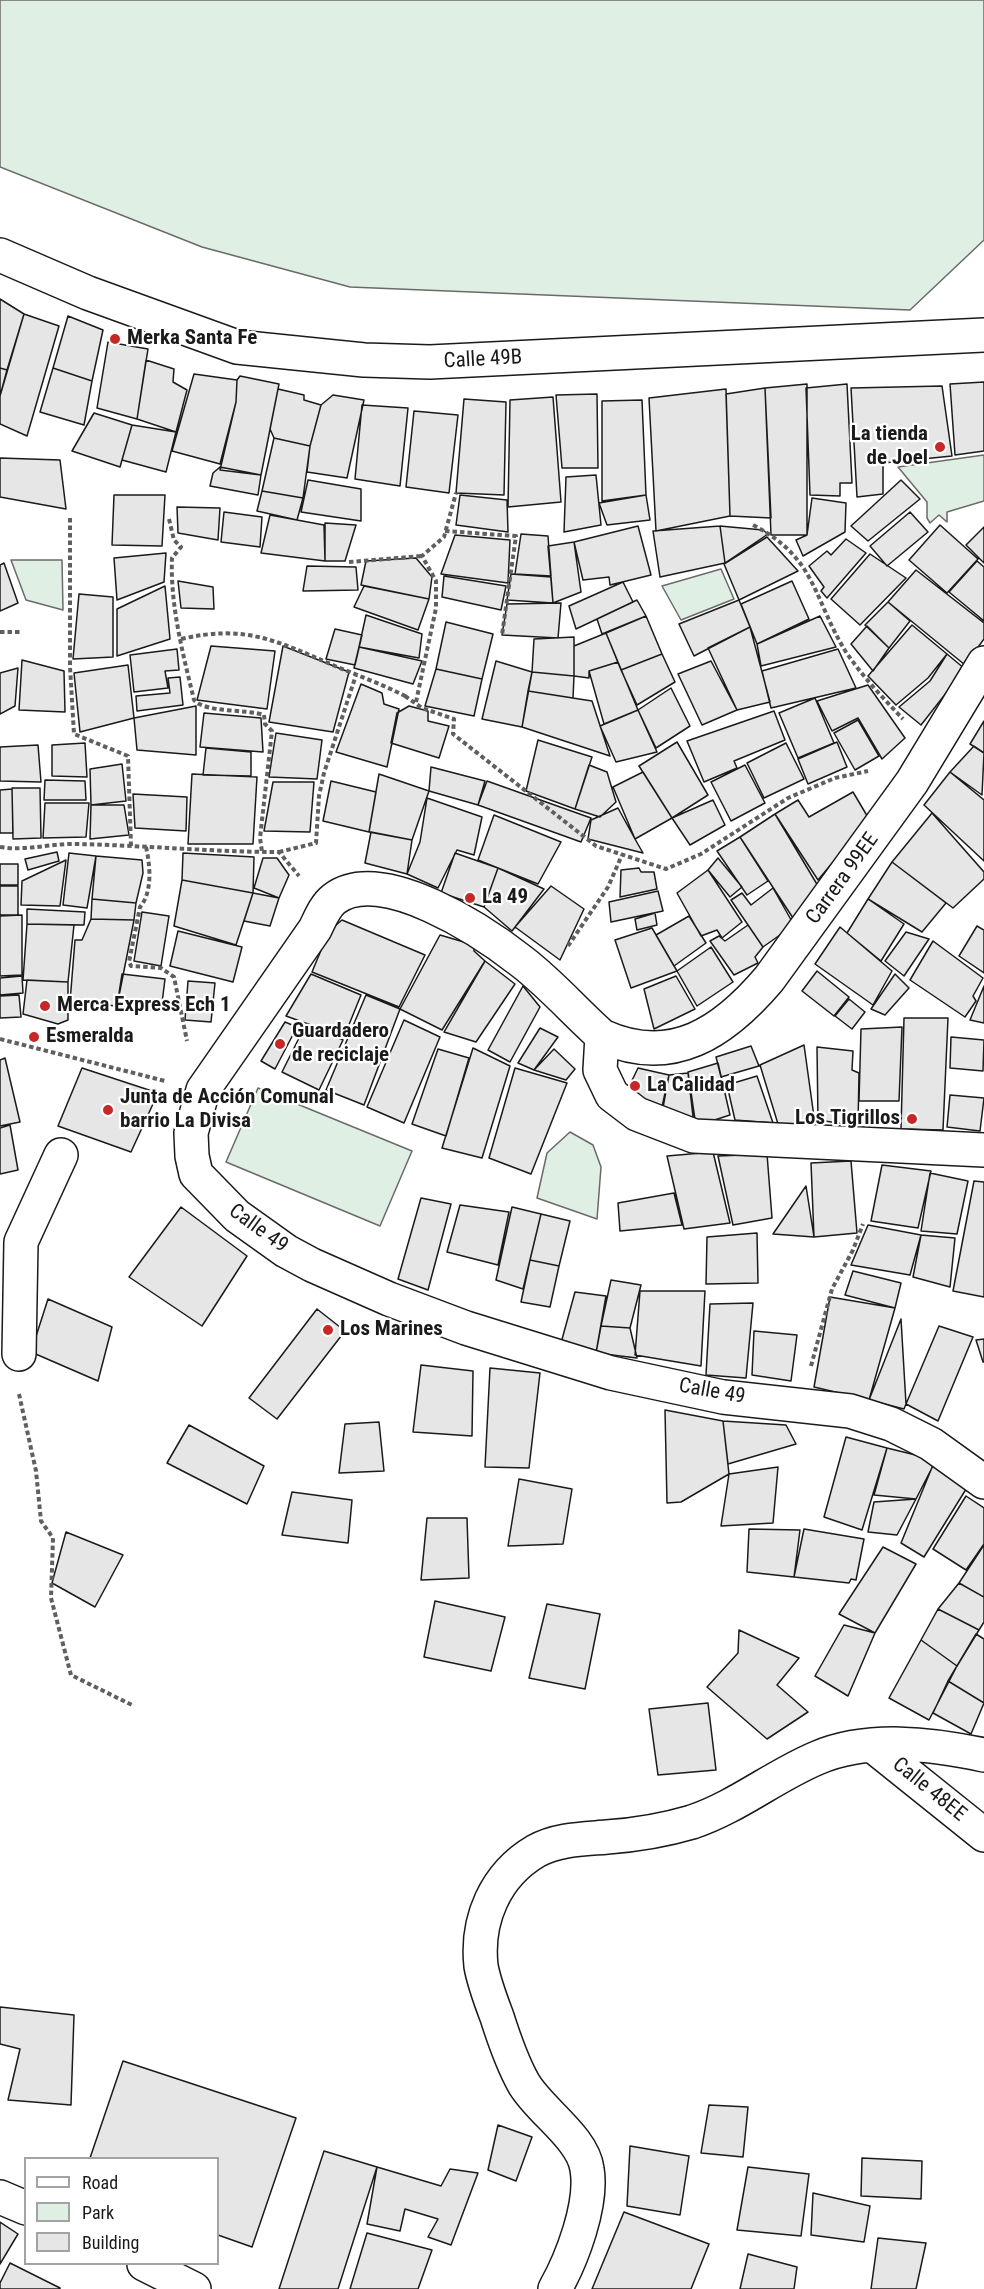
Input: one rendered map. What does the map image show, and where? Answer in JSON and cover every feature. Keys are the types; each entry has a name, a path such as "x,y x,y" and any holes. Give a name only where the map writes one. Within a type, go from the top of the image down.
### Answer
{"street":[{"name":"Calle 49B","path":"0,255 88,293 237,347 364,360 442,362 984,335"},
{"name":"Carrera 99EE","path":"658,1049 687,1042 712,1032 755,996 868,847 984,663"},
{"name":"Calle 49","path":"658,1049 635,1049 602,1036 513,955 474,928 414,898 362,889 334,899 324,911 315,929 203,1090 191,1133 196,1174 210,1191 237,1216 286,1251 389,1299 546,1354 611,1373 723,1397 850,1411 891,1424 931,1444 984,1482"},
{"path":"602,1036 600,1070 612,1095 638,1114 694,1136 984,1150"},
{"path":"19,1354 21,1242 13,1239 61,1155"},
{"name":"Calle 48EE","path":"873,1746 984,1835"},
{"path":"555,2289 576,2241 586,2200 587,2168 574,2142 525,2085 505,2043 482,1967 480,1930 491,1898 511,1869 537,1850 559,1843 650,1832 717,1813 817,1758 850,1748 942,1746 984,1755"},
{"path":"0,2197 24,2207"},
{"path":"146,2265 194,2289"}],"path":[{"path":"350,562 422,556 444,537 456,493"},
{"path":"70,518 70,667 74,734 128,756 131,846"},
{"path":"169,519 174,540 181,548 175,552 172,568 181,639 194,700 197,704 264,715 264,724 272,731 260,838 262,852"},
{"path":"753,525 766,531 798,558 846,651 876,691 915,732 916,742 931,750"},
{"path":"445,531 516,536 502,635"},
{"path":"181,639 206,633 257,635 282,642 417,703 436,609 436,581 422,556"},
{"path":"0,632 22,632"},
{"path":"0,847 19,850 71,844 279,852 316,843 319,796 324,773 356,675"},
{"path":"405,696 422,708 454,719 453,734 596,846 666,869 700,854 788,798 835,778 878,769"},
{"path":"146,846 149,861 148,884 145,902 140,907 129,962 131,966 161,968 174,976 186,1038 203,1090"},
{"path":"279,852 324,911"},
{"path":"570,1008 568,946 608,888 622,855"},
{"path":"0,1039 203,1090"},
{"path":"803,1405 832,1289 853,1250 862,1224"},
{"path":"19,1354 15,1373 36,1471 41,1521 54,1538 51,1598 71,1675 134,1706"}],"green space":[{"path":"0,0 984,0 984,240 910,310 350,287 202,247 0,167"},
{"path":"984,455 984,501 947,512 947,522 939,515 930,523 927,518 927,502 898,467"},
{"path":"11,560 62,560 63,610 26,600"},
{"path":"721,569 734,599 681,620 662,586"},
{"path":"258,1088 412,1151 380,1226 226,1162"},
{"path":"570,1132 593,1145 601,1167 597,1219 537,1198 547,1153"}],"building":[{"path":"0,299 24,314 7,370 0,368"},
{"path":"24,314 59,326 27,436 0,424 0,396"},
{"path":"68,316 103,330 92,381 53,368"},
{"path":"108,342 148,349 137,419 97,408"},
{"path":"146,360 174,369 173,382 187,390 176,432 137,419"},
{"path":"0,368 7,370 0,396"},
{"path":"53,368 92,381 84,425 40,412"},
{"path":"194,374 237,380 236,402 220,464 172,451"},
{"path":"240,376 279,384 261,475 220,470 236,402 237,380"},
{"path":"984,382 984,451 955,455 950,384"},
{"path":"807,384 807,535 771,535 765,388"},
{"path":"847,384 852,483 840,483 840,496 810,495 806,388"},
{"path":"942,386 952,456 883,463 883,494 857,497 851,388"},
{"path":"765,388 771,518 730,516 726,394"},
{"path":"278,389 304,395 304,400 321,405 310,446 274,438 270,429"},
{"path":"726,389 730,516 656,531 649,398"},
{"path":"597,394 598,468 562,468 556,395"},
{"path":"333,395 364,400 347,478 307,472 310,446 321,405"},
{"path":"553,397 561,502 508,507 510,400"},
{"path":"464,399 506,402 504,495 456,493"},
{"path":"642,400 646,495 602,501 602,401"},
{"path":"362,405 408,408 400,486 355,479"},
{"path":"414,411 458,415 449,493 406,487"},
{"path":"94,413 132,425 120,467 72,451"},
{"path":"132,425 176,432 166,472 122,460"},
{"path":"274,438 310,446 303,498 262,491"},
{"path":"0,458 60,460 66,509 0,497"},
{"path":"220,467 261,475 258,495 210,486 213,473"},
{"path":"596,475 601,525 564,532 566,477"},
{"path":"308,480 361,489 361,521 301,512"},
{"path":"901,480 920,499 868,541 851,526"},
{"path":"262,491 303,498 297,520 257,511"},
{"path":"114,495 165,495 162,546 112,545"},
{"path":"460,495 507,500 508,532 456,525"},
{"path":"646,495 650,520 607,525 599,503"},
{"path":"812,498 846,503 845,532 803,556 796,540 807,535"},
{"path":"177,507 220,508 218,540 178,533"},
{"path":"224,512 262,517 260,547 221,542"},
{"path":"910,512 928,532 887,566 870,546"},
{"path":"270,515 324,525 325,561 261,553"},
{"path":"325,523 356,525 345,561 325,561"},
{"path":"940,525 978,559 947,593 909,560"},
{"path":"638,526 651,575 610,585 609,577 583,580 574,542"},
{"path":"720,526 725,563 660,577 653,531"},
{"path":"720,526 763,530 768,534 725,563"},
{"path":"984,527 984,563 966,545"},
{"path":"521,534 548,536 551,576 515,574"},
{"path":"455,535 510,540 508,583 441,574"},
{"path":"767,537 798,571 739,600 724,564"},
{"path":"846,539 866,553 827,598 821,591 824,587 809,566 827,551 831,555"},
{"path":"574,542 581,592 553,603 548,546"},
{"path":"166,553 164,582 117,600 114,558"},
{"path":"870,554 906,578 860,625 831,599"},
{"path":"416,558 432,577 429,599 361,585 366,561"},
{"path":"977,561 984,567 984,621 949,592"},
{"path":"4,563 18,603 0,611 0,565"},
{"path":"307,566 356,567 358,590 303,591"},
{"path":"916,570 984,623 984,639 965,665 888,602"},
{"path":"511,574 551,577 553,603 507,600"},
{"path":"444,576 506,586 501,610 442,597"},
{"path":"178,581 213,587 214,609 181,608"},
{"path":"792,581 809,619 757,644 741,604"},
{"path":"623,582 633,602 576,629 569,606"},
{"path":"165,586 170,639 117,656 117,609"},
{"path":"364,586 429,599 418,630 354,607"},
{"path":"79,594 113,597 113,657 73,659"},
{"path":"637,600 646,616 602,634 597,619"},
{"path":"739,600 750,627 694,656 679,624"},
{"path":"888,602 910,621 889,648 865,625"},
{"path":"561,603 558,638 502,635 507,604"},
{"path":"366,615 422,634 419,658 359,647"},
{"path":"646,616 662,654 621,670 606,633"},
{"path":"820,616 836,647 761,666 757,644"},
{"path":"446,622 493,634 482,679 436,669"},
{"path":"912,625 947,654 928,678 896,705 868,676"},
{"path":"867,626 889,648 873,671 851,644"},
{"path":"750,627 770,702 737,710 708,648"},
{"path":"335,629 362,635 355,665 326,659"},
{"path":"606,633 618,662 589,671 589,678 574,676 574,646"},
{"path":"574,637 574,676 532,672 534,639"},
{"path":"211,646 275,651 267,709 197,700"},
{"path":"283,646 349,672 333,732 269,722"},
{"path":"359,647 422,661 413,684 354,668"},
{"path":"177,649 179,670 165,671 168,688 134,692 130,655"},
{"path":"838,649 856,688 771,708 762,671"},
{"path":"662,654 675,682 637,705 621,670"},
{"path":"947,654 965,669 921,725 899,707 930,681"},
{"path":"22,660 64,671 65,712 19,710"},
{"path":"496,661 532,672 522,727 482,719"},
{"path":"711,661 737,710 702,725 678,674"},
{"path":"618,662 638,710 604,724 589,671"},
{"path":"128,665 134,718 80,732 74,673"},
{"path":"18,668 15,706 0,714 0,673"},
{"path":"436,669 482,679 474,716 425,706"},
{"path":"532,672 574,676 573,698 528,691"},
{"path":"180,677 183,705 137,711 136,696 170,693 168,678"},
{"path":"361,684 382,693 384,704 399,709 387,767 336,752"},
{"path":"868,685 905,738 882,759 858,718 832,731 817,701"},
{"path":"671,688 690,726 656,748 638,710"},
{"path":"528,691 592,701 610,756 522,727"},
{"path":"815,698 834,743 798,758 779,713"},
{"path":"196,706 196,755 137,750 134,718"},
{"path":"409,706 428,711 428,721 449,726 439,758 391,743 397,713"},
{"path":"638,710 657,752 616,762 600,726"},
{"path":"774,711 785,740 734,761 737,768 704,782 687,741"},
{"path":"204,713 261,718 263,752 200,747"},
{"path":"858,720 879,756 855,770 834,733"},
{"path":"984,721 984,753 970,744"},
{"path":"276,733 322,740 317,779 269,777"},
{"path":"538,740 592,757 575,809 526,791"},
{"path":"677,742 708,795 672,818 639,766"},
{"path":"837,742 847,767 808,784 798,759"},
{"path":"85,743 87,777 52,776 52,745"},
{"path":"786,743 804,779 764,798 747,763"},
{"path":"38,745 41,782 0,781 0,747"},
{"path":"974,746 984,753 982,795 950,772"},
{"path":"206,748 251,752 251,776 203,775"},
{"path":"122,764 126,801 91,805 90,769"},
{"path":"589,765 607,772 616,802 600,817 575,809"},
{"path":"745,765 765,803 731,821 711,782"},
{"path":"431,767 485,781 478,805 429,791"},
{"path":"643,772 672,818 635,839 613,787"},
{"path":"950,772 984,800 984,861 924,805"},
{"path":"192,774 257,777 253,844 188,844"},
{"path":"379,774 429,791 412,840 369,832"},
{"path":"45,780 85,781 86,800 44,800"},
{"path":"331,781 376,792 369,832 323,821"},
{"path":"487,781 591,818 581,842 478,805"},
{"path":"273,782 314,782 310,832 264,831"},
{"path":"12,788 40,788 41,838 13,839"},
{"path":"12,789 13,833 0,833 0,790"},
{"path":"853,792 869,819 818,880 775,814 798,800 809,817"},
{"path":"133,794 187,797 186,831 135,828"},
{"path":"427,798 482,817 474,855 457,850 438,888 407,874 420,842"},
{"path":"713,800 725,825 690,845 672,818"},
{"path":"45,803 89,803 86,837 43,838"},
{"path":"91,805 124,805 129,835 90,839"},
{"path":"618,808 643,853 588,839 591,820"},
{"path":"932,813 984,872 984,879 953,908 892,862"},
{"path":"775,814 821,891 793,918 740,837"},
{"path":"494,815 561,842 538,884 478,860"},
{"path":"371,832 412,840 407,874 365,863"},
{"path":"740,837 768,881 747,895 717,851"},
{"path":"57,852 59,861 28,870 25,859"},
{"path":"69,853 96,856 87,908 63,905"},
{"path":"183,853 254,857 253,893 182,880"},
{"path":"455,853 498,868 484,907 441,893"},
{"path":"96,856 142,860 143,873 136,903 92,899"},
{"path":"263,858 277,858 289,875 279,898 254,888"},
{"path":"718,858 742,887 730,897 708,870"},
{"path":"66,860 60,906 21,905 22,881"},
{"path":"892,862 946,903 922,932 868,899"},
{"path":"0,864 18,864 18,885 0,885"},
{"path":"498,868 544,889 512,931 484,907"},
{"path":"639,868 641,872 654,872 657,889 620,897 621,870"},
{"path":"708,870 742,922 722,938 717,930 701,936 677,893"},
{"path":"182,880 253,893 236,945 174,926"},
{"path":"0,886 18,886 18,915 0,915"},
{"path":"551,886 584,909 560,960 515,927"},
{"path":"773,888 794,925 763,947 731,900 742,893 751,905"},
{"path":"658,891 663,911 611,922 609,902"},
{"path":"253,893 279,898 270,926 244,921"},
{"path":"92,899 136,903 134,920 91,919"},
{"path":"868,899 904,924 881,961 847,933"},
{"path":"27,909 85,912 84,925 27,924"},
{"path":"142,912 169,916 161,966 134,961"},
{"path":"655,913 657,925 637,930 635,919"},
{"path":"22,915 22,975 0,976 0,916"},
{"path":"689,916 706,943 674,966 656,935"},
{"path":"91,919 134,920 117,1006 70,1002 75,940 82,940"},
{"path":"342,920 425,955 399,1007 312,972 329,931"},
{"path":"27,924 74,925 68,982 23,980"},
{"path":"748,925 763,947 755,957 758,963 734,975 710,941 719,936 725,941"},
{"path":"977,926 984,930 984,973 959,956"},
{"path":"840,927 892,971 873,1005 815,964"},
{"path":"652,928 677,971 631,988 615,940"},
{"path":"178,931 242,947 233,982 170,966"},
{"path":"906,932 929,939 904,976 885,961"},
{"path":"440,935 474,945 474,951 485,961 442,1030 400,1009"},
{"path":"933,941 983,978 973,996 976,1001 965,1017 910,980"},
{"path":"711,947 733,982 697,1006 677,971"},
{"path":"485,961 515,984 476,1042 444,1032"},
{"path":"817,971 849,997 834,1016 802,991"},
{"path":"122,974 165,979 161,1011 117,1006"},
{"path":"311,974 361,995 344,1037 286,1016"},
{"path":"895,974 909,988 885,1015 871,1009"},
{"path":"22,976 23,993 0,995 0,978"},
{"path":"676,976 695,1009 654,1029 644,989"},
{"path":"27,980 68,982 68,1020 58,1024 23,1014"},
{"path":"188,981 215,983 211,1022 185,1020"},
{"path":"523,986 540,1007 510,1062 488,1050"},
{"path":"984,986 984,1023 970,1020"},
{"path":"19,995 21,1017 0,1018 0,996"},
{"path":"366,995 400,1009 364,1105 326,1090"},
{"path":"849,999 865,1012 852,1029 835,1016"},
{"path":"904,1018 948,1018 943,1130 901,1129"},
{"path":"404,1020 440,1037 404,1123 367,1107"},
{"name":"Guardadero de reciclaje","path":"285,1022 297,1027 275,1069 261,1061"},
{"path":"306,1024 343,1040 319,1090 282,1072"},
{"path":"902,1027 899,1101 859,1101 861,1029"},
{"path":"540,1028 558,1037 534,1070 518,1063"},
{"path":"951,1037 984,1040 983,1071 950,1068"},
{"path":"804,1045 815,1124 778,1124 760,1065"},
{"path":"751,1046 759,1066 721,1077 716,1057"},
{"path":"817,1047 853,1051 852,1070 859,1073 858,1126 818,1120"},
{"path":"473,1048 510,1066 482,1158 442,1148"},
{"path":"438,1049 469,1058 446,1136 412,1124"},
{"path":"554,1049 575,1069 566,1080 534,1070"},
{"path":"5,1058 20,1122 0,1126 0,1060"},
{"path":"718,1063 730,1115 696,1126 688,1072"},
{"name":"Junta de Acción Comunal barrio La Divisa","path":"82,1068 158,1093 131,1152 58,1126"},
{"path":"515,1068 567,1083 531,1174 489,1158"},
{"path":"638,1068 669,1075 662,1113 625,1095"},
{"path":"688,1073 694,1125 660,1116 669,1075"},
{"path":"757,1076 773,1123 735,1120 727,1085"},
{"path":"950,1095 984,1098 980,1131 947,1127"},
{"path":"10,1125 18,1170 0,1174 0,1128"},
{"path":"713,1152 730,1223 684,1229 667,1156"},
{"path":"767,1154 772,1218 733,1225 718,1156"},
{"path":"851,1161 857,1233 814,1237 811,1163"},
{"path":"882,1165 931,1171 918,1228 871,1221"},
{"path":"930,1173 968,1181 957,1234 921,1231"},
{"path":"974,1181 984,1182 984,1297 953,1291"},
{"path":"806,1186 814,1237 773,1234"},
{"path":"674,1193 682,1225 620,1231 618,1203"},
{"path":"421,1198 451,1204 428,1290 398,1279"},
{"path":"460,1205 509,1212 498,1265 447,1252"},
{"path":"181,1207 247,1256 202,1326 129,1277"},
{"path":"512,1207 541,1214 523,1289 496,1280"},
{"path":"541,1214 570,1221 559,1266 530,1260"},
{"path":"868,1225 921,1235 910,1275 851,1265"},
{"path":"757,1233 758,1283 706,1284 707,1237"},
{"path":"921,1235 955,1238 950,1287 913,1277"},
{"path":"530,1260 559,1266 550,1307 521,1302"},
{"path":"853,1271 901,1283 895,1308 845,1295"},
{"path":"611,1280 641,1285 630,1328 601,1326"},
{"path":"640,1291 705,1291 701,1366 635,1355"},
{"path":"575,1292 606,1296 596,1353 561,1343"},
{"path":"830,1297 895,1308 869,1400 814,1387"},
{"path":"48,1299 112,1327 98,1381 31,1352"},
{"path":"753,1303 746,1378 706,1375 710,1304"},
{"path":"317,1309 345,1331 277,1419 249,1398"},
{"path":"901,1319 906,1404 904,1409 869,1400"},
{"path":"601,1326 630,1328 637,1358 596,1353"},
{"path":"939,1326 973,1337 938,1421 906,1404"},
{"path":"754,1331 797,1335 791,1381 752,1375"},
{"path":"984,1339 984,1362 983,1362 976,1340"},
{"path":"421,1365 473,1371 472,1436 413,1432"},
{"path":"490,1368 540,1373 529,1468 485,1467"},
{"path":"665,1410 723,1421 729,1474 681,1502 667,1503"},
{"path":"723,1421 786,1425 796,1444 728,1464"},
{"path":"379,1422 384,1471 339,1473 345,1424"},
{"path":"189,1425 264,1466 247,1504 167,1463"},
{"path":"846,1437 887,1448 862,1530 824,1517"},
{"path":"887,1448 936,1460 916,1499 874,1495"},
{"path":"933,1465 968,1486 924,1557 901,1543"},
{"path":"778,1467 773,1523 721,1526 729,1474"},
{"path":"519,1479 572,1489 563,1544 508,1546"},
{"path":"292,1492 352,1500 348,1543 282,1535"},
{"path":"966,1496 984,1508 984,1544 966,1570 933,1549"},
{"path":"916,1499 897,1535 868,1532 874,1502"},
{"path":"427,1518 467,1518 469,1578 421,1580"},
{"path":"749,1529 800,1530 794,1577 747,1572"},
{"path":"804,1529 864,1539 856,1580 851,1579 849,1583 794,1577"},
{"path":"66,1532 123,1555 95,1607 52,1583"},
{"path":"984,1545 984,1597 959,1583"},
{"path":"883,1547 916,1564 875,1633 839,1614"},
{"path":"959,1583 984,1597 984,1622 979,1630 938,1609"},
{"path":"435,1601 505,1617 491,1671 424,1657"},
{"path":"547,1604 600,1614 585,1689 529,1678"},
{"path":"938,1609 979,1630 957,1666 921,1640"},
{"path":"844,1625 875,1633 848,1696 815,1676"},
{"path":"739,1630 799,1658 777,1685 808,1712 767,1739 707,1687 738,1653"},
{"path":"976,1634 984,1639 984,1703 948,1681"},
{"path":"921,1640 957,1666 929,1720 889,1698"},
{"path":"948,1681 984,1703 971,1734 933,1713"},
{"path":"708,1703 716,1770 658,1775 649,1709"},
{"path":"0,2007 74,2015 71,2105 8,2100 20,2049 0,2044"},
{"path":"123,2061 296,2118 252,2247 219,2235 219,2157 90,2157"},
{"path":"709,2105 748,2107 743,2157 701,2153"},
{"path":"498,2125 532,2137 516,2181 488,2170"},
{"path":"630,2146 689,2156 680,2215 627,2206"},
{"path":"324,2151 377,2167 338,2289 279,2289"},
{"path":"862,2158 922,2161 921,2199 861,2196"},
{"path":"377,2167 441,2186 450,2169 478,2173 451,2245 428,2237 438,2219 405,2209 400,2231 367,2224"},
{"path":"748,2167 809,2174 801,2236 737,2230"},
{"path":"813,2193 870,2206 864,2242 811,2235"},
{"path":"624,2212 709,2244 691,2289 592,2289"},
{"path":"0,2222 18,2234 0,2264"},
{"path":"367,2233 432,2250 418,2289 350,2289"},
{"path":"878,2238 926,2243 916,2289 871,2289"},
{"path":"748,2254 797,2267 794,2289 740,2289"},
{"path":"10,2263 60,2289 0,2289 0,2283"}],"place":[{"name":"Merka Santa Fe","path":"115,339"},
{"name":"La tienda de Joel","path":"940,447"},
{"name":"La 49","path":"470,898"},
{"name":"Merca Express Ech 1","path":"45,1006"},
{"name":"Esmeralda","path":"34,1037"},
{"name":"Guardadero de reciclaje","path":"280,1044"},
{"name":"La Calidad","path":"635,1086"},
{"name":"Junta de Acción Comunal barrio La Divisa","path":"108,1110"},
{"name":"Los Tigrillos","path":"912,1119"},
{"name":"Los Marines","path":"328,1330"}]}
